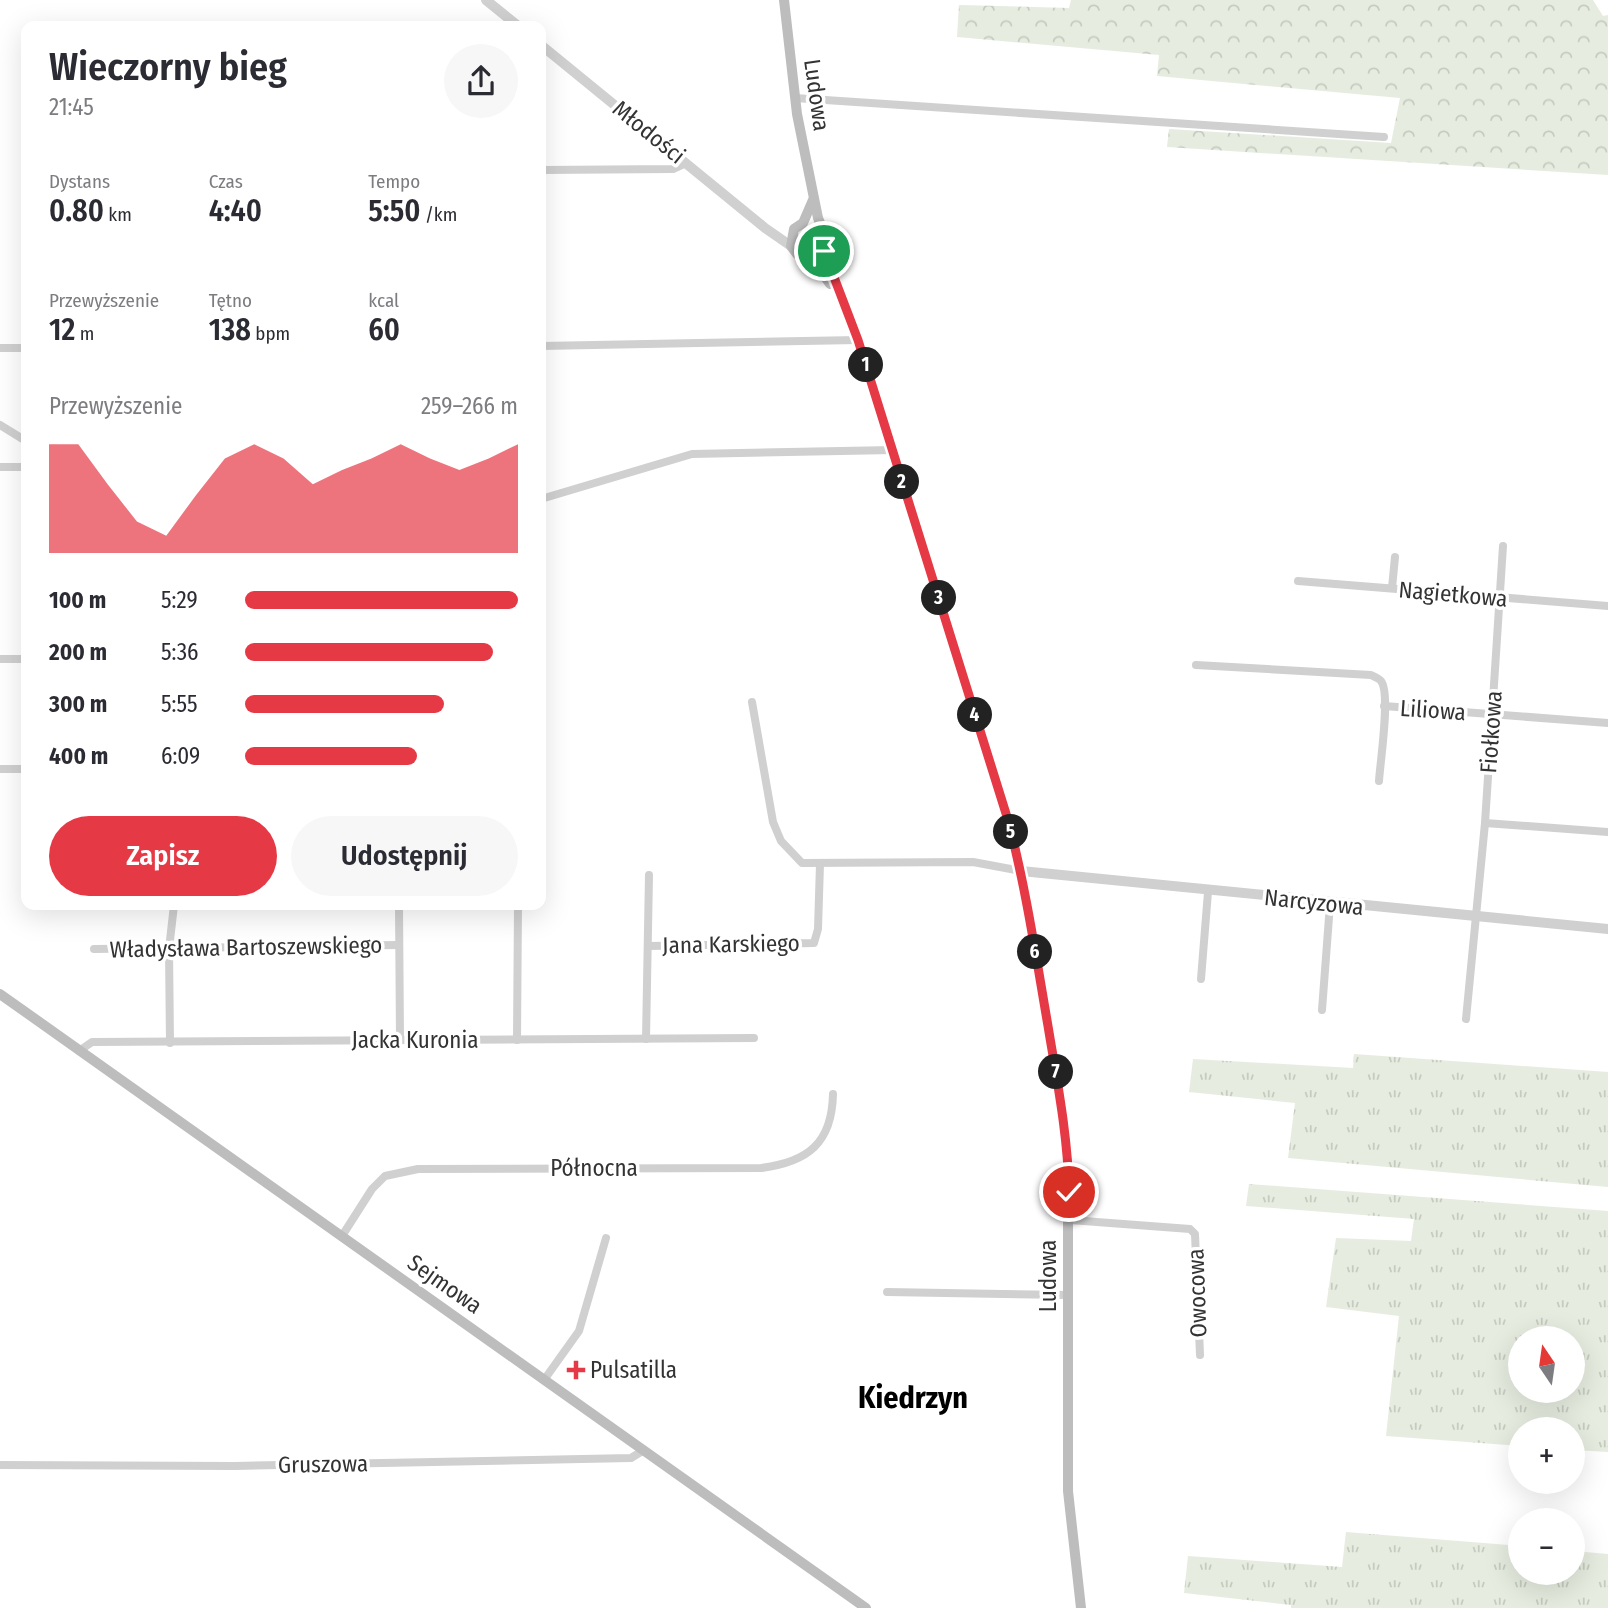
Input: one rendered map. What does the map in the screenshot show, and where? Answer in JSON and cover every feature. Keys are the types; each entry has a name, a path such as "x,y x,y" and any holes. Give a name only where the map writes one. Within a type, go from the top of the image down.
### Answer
{"main road":[{"name":"Ludowa","path":"784,0 795,98 826,243 824,251 858,340 1008,820 1021,871 1068,1148 1068,1491 1081,1608"},
{"path":"791,246 799,226 811,211 814,195"},
{"path":"799,226 821,228"},
{"name":"Ludowa","path":"791,246 797,254 816,264 844,303"},
{"path":"806,258 816,257 824,251"},
{"name":"Sejmowa","path":"0,994 866,1608"}],"street":[{"path":"486,0 512,21"},
{"name":"Młodości","path":"546,48 791,246"},
{"path":"795,98 1384,137"},
{"path":"546,170 673,169 686,163"},
{"name":"Młodości","path":"756,220 780,229 799,226"},
{"path":"546,346 858,340"},
{"path":"0,348 21,348"},
{"path":"0,425 21,438"},
{"path":"546,497 698,453 892,450"},
{"path":"0,467 21,467"},
{"name":"Fiołkowa","path":"1466,1019 1485,822 1503,546"},
{"path":"1392,588 1395,557"},
{"name":"Nagietkowa","path":"1298,581 1608,606"},
{"path":"0,659 21,659"},
{"path":"1196,665 1371,675 1380,680 1384,689 1384,706 1379,781"},
{"path":"752,702 777,833 802,863 972,862 1021,871"},
{"name":"Liliowa","path":"1384,706 1608,723"},
{"path":"0,769 21,769"},
{"path":"1485,822 1608,832"},
{"name":"Jana Karskiego","path":"649,946 814,943 818,929 820,864"},
{"name":"Narcyzowa","path":"1021,871 1208,892 1608,929"},
{"path":"646,1039 649,875"},
{"path":"1201,979 1208,892"},
{"path":"1322,1010 1330,904"},
{"path":"170,1043 169,949 173,910"},
{"path":"399,910 400,1040"},
{"path":"517,1040 518,910"},
{"name":"Władysława Bartoszewskiego","path":"94,949 399,945"},
{"name":"Jacka Kuronia","path":"79,1051 92,1042 754,1038"},
{"name":"Północna","path":"342,1236 372,1189 385,1176 418,1168 761,1168 787,1163 803,1157 824,1137 832,1117 833,1094"},
{"name":"Owocowa","path":"1070,1220 1190,1229 1195,1234 1199,1355"},
{"path":"544,1380 579,1331 606,1238"},
{"path":"887,1292 1069,1295"},
{"name":"Gruszowa","path":"0,1465 235,1466 631,1458 644,1450"}],"green space":[{"path":"1071,0 1593,0 1603,16 1608,15 1608,175 1167,147 1169,129 1391,143 1400,98 1157,76 1159,55 957,37 959,5 1069,8"},
{"path":"808,230 816,233 819,241 816,249 808,252 800,249 797,241 800,233"},
{"path":"1354,1054 1608,1072 1608,1187 1288,1158 1295,1103 1189,1092 1193,1059 1353,1068"},
{"path":"1249,1184 1608,1211 1608,1452 1585,1451 1585,1417 1508,1417 1508,1445 1386,1436 1399,1316 1326,1307 1336,1238 1411,1241 1414,1219 1246,1206"},
{"path":"1346,1532 1508,1545 1508,1585 1585,1585 1585,1552 1608,1554 1608,1608 1291,1608 1291,1605 1184,1593 1188,1556 1342,1567"}],"place":[{"name":"Pulsatilla","path":"576,1370"}],"district":[{"name":"Kiedrzyn","path":"913,1398"}],"route":[{"path":"824,251 858,340 1008,820 1026,898 1068,1148 1069,1192"}]}
